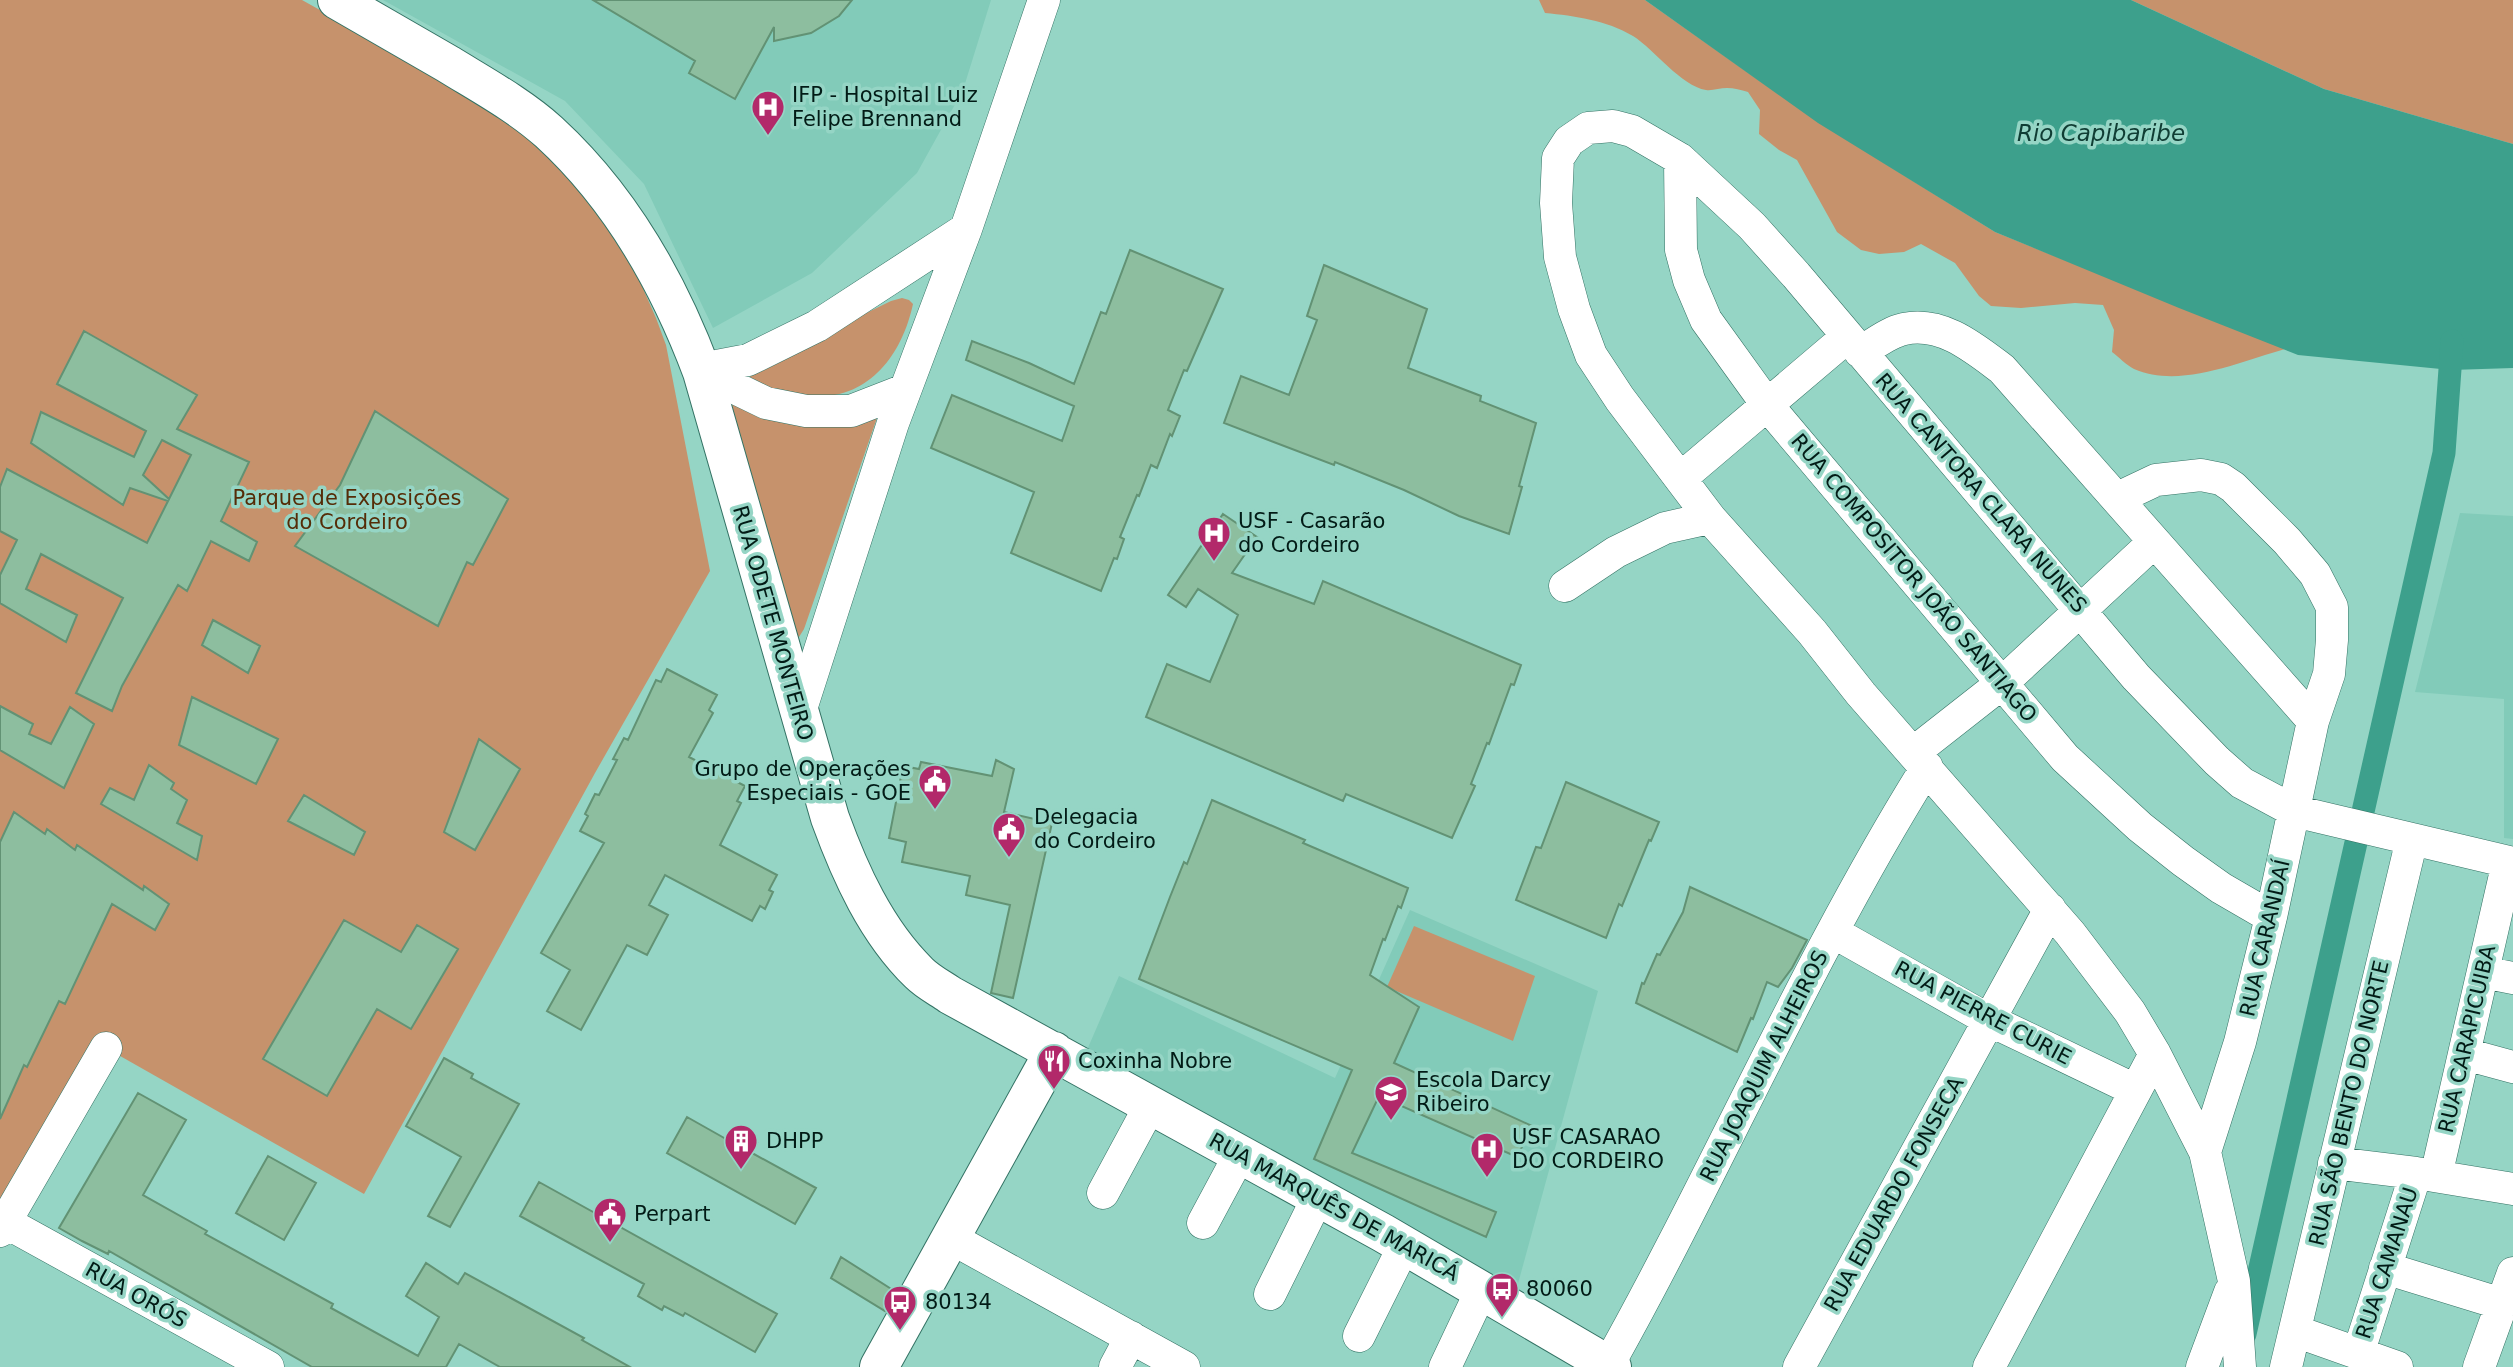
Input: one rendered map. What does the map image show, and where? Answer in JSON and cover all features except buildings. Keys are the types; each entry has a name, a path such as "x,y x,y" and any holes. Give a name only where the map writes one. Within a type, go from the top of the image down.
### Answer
{"main road":[{"name":"RUA ODETE MONTEIRO","path":"337,0 496,92 548,131 598,183 628,224 655,266 685,328 701,370 799,715 848,868 873,913 920,975 950,995 1054,1051"},
{"name":"RUA MARQUÊS DE MARICÁ","path":"1054,1051 1318,1197 1609,1366"},
{"path":"879,1367 1054,1051"}],"street":[{"path":"799,715 905,390 966,229 1044,0"},
{"name":"RUA CANTORA CLARA NUNES","path":"2235,1338 2233,1275 2205,1152 2155,1054 2114,990 2050,909 1710,517 1620,399 1591,355 1574,309 1560,257 1556,203 1558,158 1569,141 1588,128 1613,126 1632,131 1680,159 1752,226 2136,677 2217,761 2242,783 2294,811 2511,862"},
{"name":"RUA COMPOSITOR JOÃO SANTIAGO","path":"1680,159 1681,250 1689,280 1706,320 1768,406 2065,758 2140,827 2183,861 2221,888 2272,918"},
{"path":"701,370 748,360 817,326 966,229"},
{"path":"1681,478 1768,406 1853,345 1903,329 1925,328 1948,333 2003,369 2313,721"},
{"path":"701,370 766,403 806,411 851,411 905,390"},
{"name":"RUA CARANDAÍ","path":"2118,498 2156,480 2202,475 2221,479 2233,487 2287,541 2315,574 2332,607 2329,674 2313,721 2272,918 2240,1042 2205,1152"},
{"path":"1565,586 1616,552 1665,528 1710,517"},
{"name":"RUA JOAQUIM ALHEIROS","path":"1609,1366 1893,821 1920,760 2154,542"},
{"name":"RUA SÃO BENTO DO NORTE","path":"2286,1367 2412,839"},
{"name":"RUA CARAPICUIBA","path":"2426,1175 2465,1054 2498,975 2511,862"},
{"name":"RUA EDUARDO FONSECA","path":"1799,1367 2050,909"},
{"name":"RUA PIERRE CURIE","path":"1833,932 1989,1020 2135,1090"},
{"path":"2,1227 106,1048"},
{"path":"1989,1367 2155,1054"},
{"path":"2465,1054 2513,1067"},
{"path":"1104,1193 1151,1104"},
{"path":"1203,1223 1240,1154"},
{"path":"2334,1163 2513,1189"},
{"name":"RUA CAMANAU","path":"2358,1354 2385,1268 2426,1175"},
{"path":"1270,1294 1318,1197"},
{"name":"RUA ORÓS","path":"2,1227 254,1364"},
{"path":"949,1237 1184,1367"},
{"path":"1359,1336 1404,1246"},
{"path":"2385,1268 2502,1304"},
{"path":"2479,1367 2513,1273"},
{"path":"1445,1367 1481,1291"},
{"path":"2295,1331 2397,1367"},
{"path":"1115,1367 1131,1338"},
{"path":"2202,1367 2235,1338"}],"shaded area":[{"name":"IFP - Hospital Luiz Felipe Brennand","path":"383,0 991,0 963,90 917,173 812,273 713,328 644,184 565,101"},
{"path":"2460,513 2513,516 2513,839 2504,838 2504,699 2415,692"},
{"name":"Escola Darcy Ribeiro","path":"1410,910 1598,991 1516,1291 1301,1165 1087,1050 1119,976 1335,1078"}],"green space":[{"name":"Parque de Exposições do Cordeiro","path":"0,0 302,0 456,86 542,147 602,216 638,277 666,345 710,571 595,773 364,1194 106,1048 0,1202"},
{"path":"1539,0 1645,0 1818,122 1995,232 2285,349 2190,375 2152,374 2134,369 2112,352 2114,330 2103,305 2075,303 2021,308 1991,306 1979,296 1955,263 1921,244 1904,252 1879,254 1861,250 1837,232 1797,160 1759,134 1760,110 1748,92 1730,88 1708,90 1697,87 1678,75 1633,36 1601,22 1545,13"},
{"path":"2131,0 2513,0 2513,144 2324,89"},
{"path":"902,298 913,304 900,343 877,373 862,384 846,392 805,396 778,392 749,377 852,320"},
{"path":"721,393 761,416 788,424 826,424 878,415 799,637 796,637"},
{"path":"1414,926 1535,976 1513,1041 1387,987"}],"water":[{"name":"Rio Capibaribe","path":"1645,0 2131,0 2324,89 2513,144 2513,368 2451,370 2298,355 1995,232 1818,123"}],"waterway":[{"path":"2245,1334 2444,453 2452,341"}],"place":[{"name":"IFP - Hospital Luiz Felipe Brennand","path":"768,137"},
{"name":"USF - Casarão do Cordeiro","path":"1214,563"},
{"name":"Grupo de Operações Especiais - GOE","path":"935,811"},
{"name":"Delegacia do Cordeiro","path":"1009,859"},
{"name":"Coxinha Nobre","path":"1054,1091"},
{"name":"Escola Darcy Ribeiro","path":"1391,1122"},
{"name":"DHPP","path":"741,1171"},
{"name":"USF CASARAO DO CORDEIRO","path":"1487,1179"},
{"name":"Perpart","path":"610,1244"},
{"name":"80060","path":"1502,1319"},
{"name":"80134","path":"900,1332"}]}
